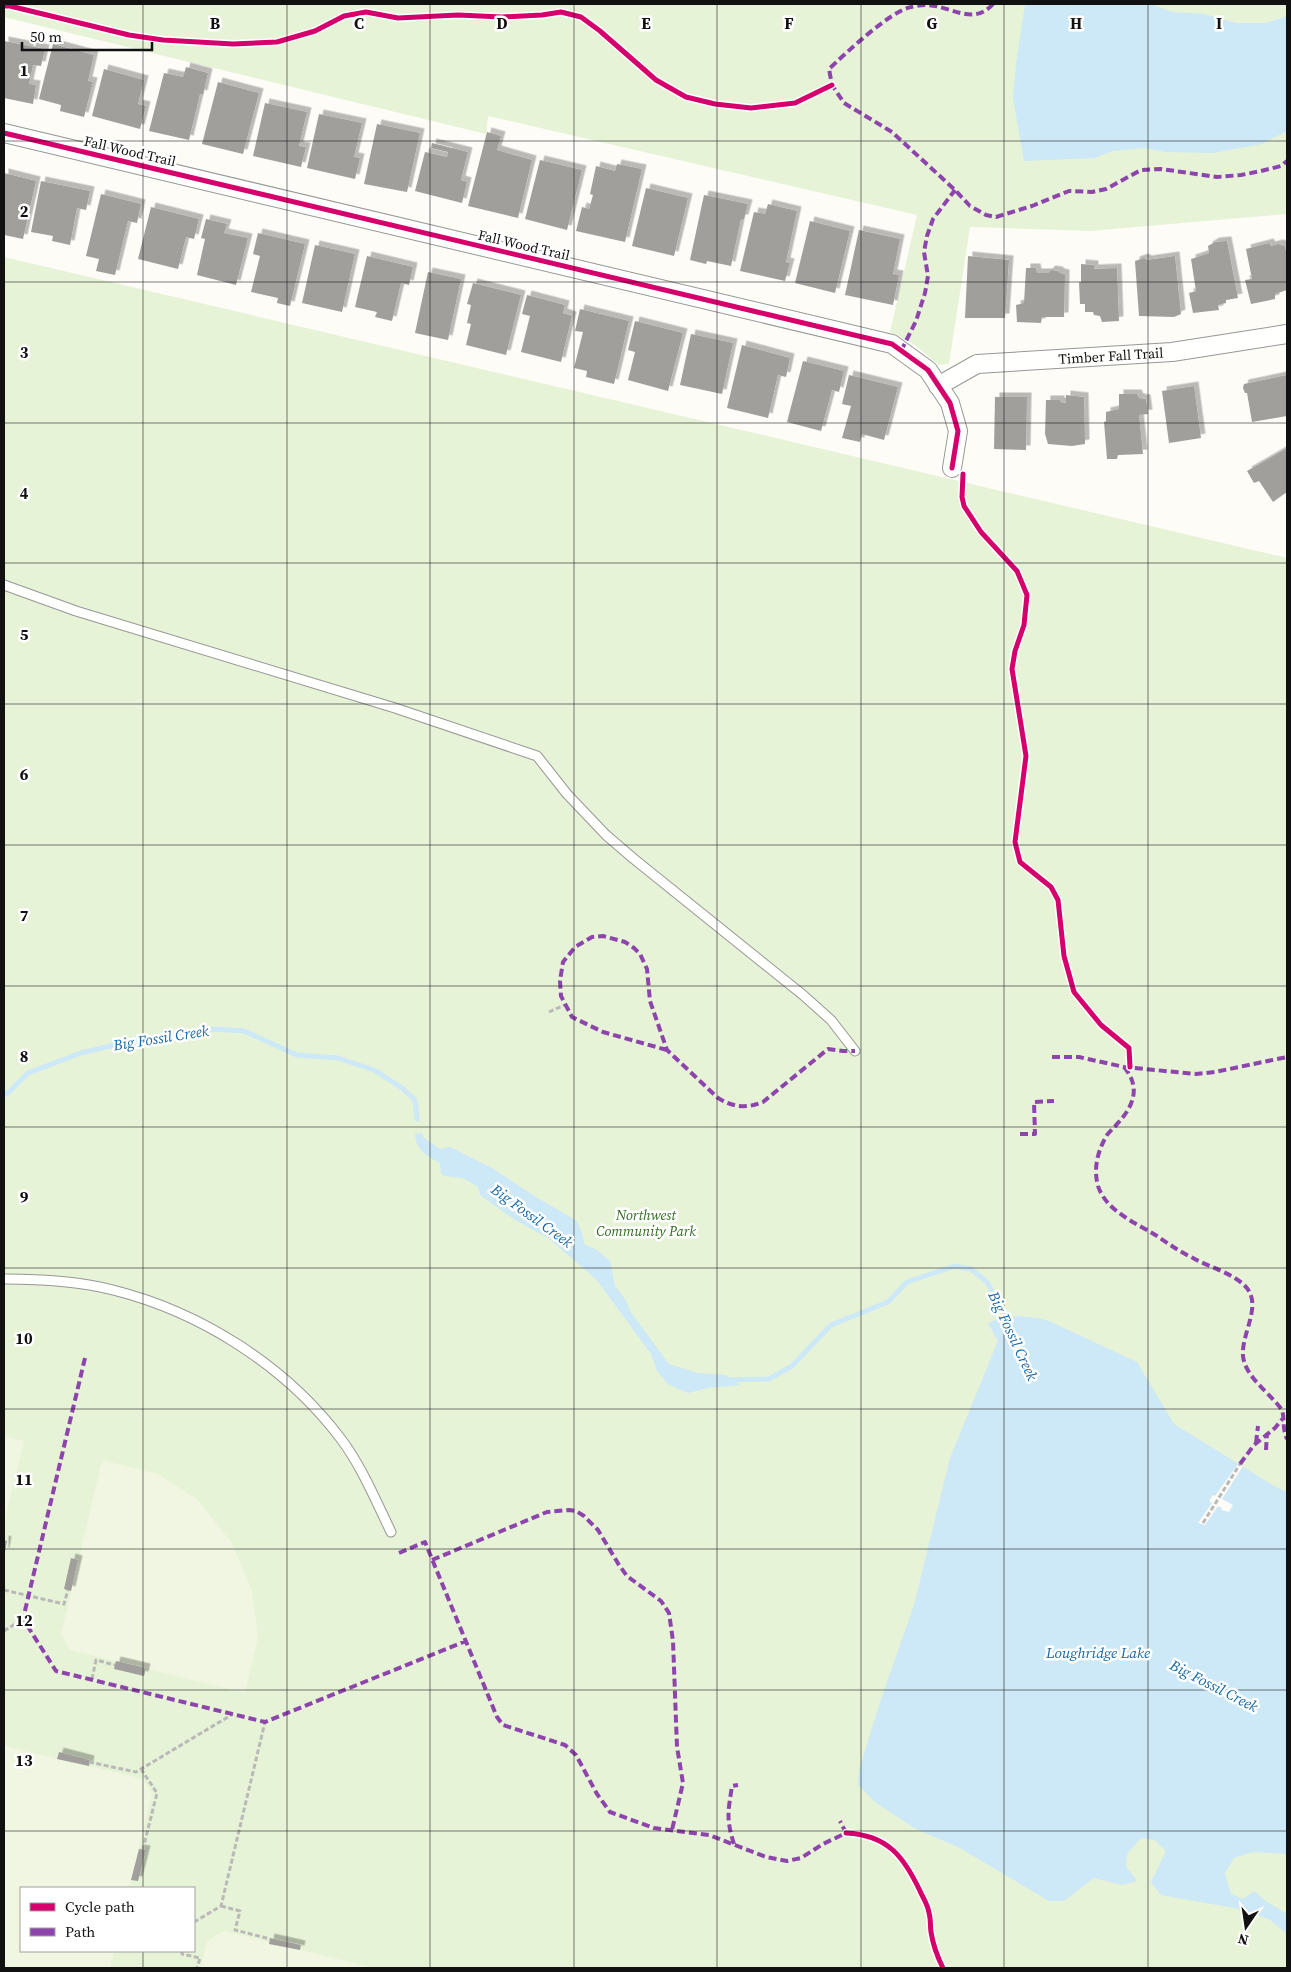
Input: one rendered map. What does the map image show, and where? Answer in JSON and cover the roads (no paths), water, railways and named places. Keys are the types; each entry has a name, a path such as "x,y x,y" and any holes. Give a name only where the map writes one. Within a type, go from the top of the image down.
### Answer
{"street":[{"name":"Fall Wood Trail","path":"4,133 892,344 928,370 950,403 958,431 952,468"},
{"name":"Timber Fall Trail","path":"938,386 977,364 1172,352 1287,334"}],"lane":[{"path":"4,585 76,611 395,708 537,756 567,794 606,835 634,860 803,995 831,1020 854,1051"},
{"path":"4,1279 35,1279 76,1283 112,1290 174,1310 235,1343 266,1364 318,1412 341,1439 357,1463 391,1532"}],"water":[{"path":"1025,4 1151,4 1172,12 1204,14 1236,23 1266,23 1287,16 1287,131 1262,144 1213,153 1166,152 1143,148 1112,151 1095,158 1024,161 1013,98"},
{"path":"422,1133 424,1138 440,1149 450,1147 492,1168 577,1221 584,1244 597,1250 610,1261 615,1286 626,1300 630,1311 669,1364 698,1373 726,1375 740,1385 708,1388 688,1393 668,1384 657,1371 651,1354 596,1279 548,1238 515,1220 480,1195 478,1187 463,1178 441,1174 440,1163 427,1155 418,1145 415,1134"},
{"name":"Loughridge Lake","path":"1016,1316 1049,1321 1137,1362 1174,1424 1274,1486 1287,1492 1287,1854 1253,1852 1234,1858 1225,1873 1231,1894 1243,1899 1254,1891 1287,1914 1287,1934 1269,1919 1234,1908 1161,1895 1151,1882 1166,1851 1155,1840 1141,1838 1127,1854 1126,1866 1137,1881 1122,1885 1094,1878 1064,1901 1049,1901 958,1847 916,1829 876,1803 858,1785 859,1770 880,1702 914,1605 950,1458 998,1341 988,1323 997,1319"}],"waterway":[{"name":"Big Fossil Creek","path":"4,1095 28,1073 81,1053 144,1038 178,1036 213,1029 244,1031 297,1055 338,1058 374,1070 402,1088 415,1100 417,1119"},
{"name":"Big Fossil Creek","path":"728,1380 769,1379 792,1366 831,1325 888,1302 907,1282 955,1266 971,1269 987,1282 1009,1322"}],"park label":[{"name":"Northwest Community Park","path":"646,1224"}]}
